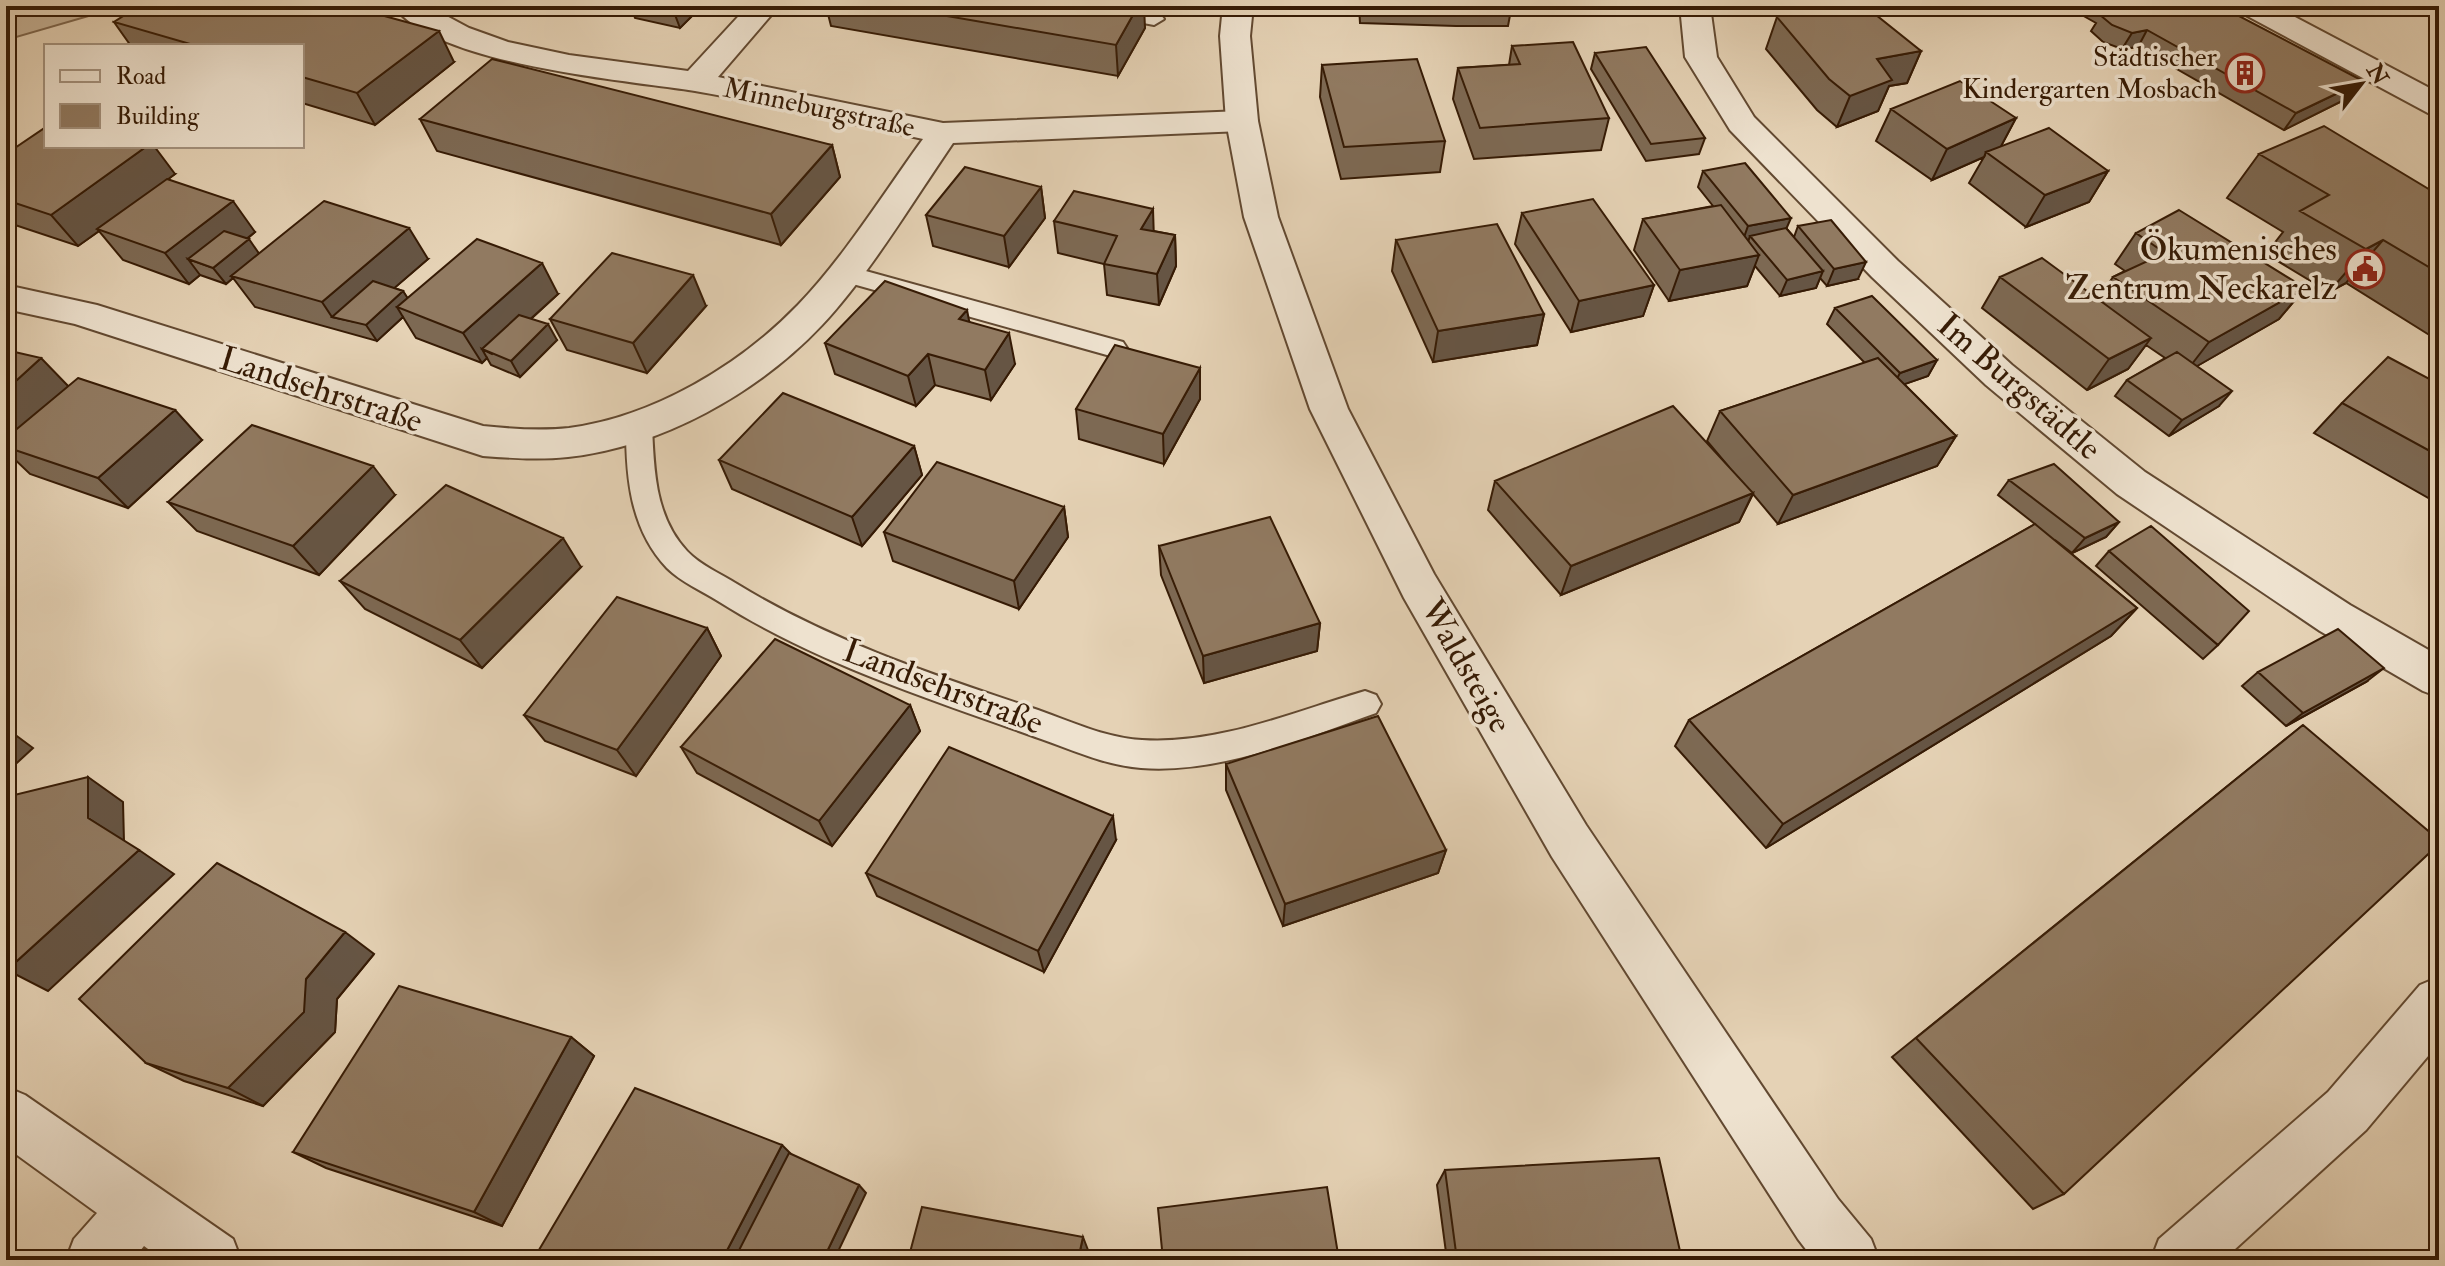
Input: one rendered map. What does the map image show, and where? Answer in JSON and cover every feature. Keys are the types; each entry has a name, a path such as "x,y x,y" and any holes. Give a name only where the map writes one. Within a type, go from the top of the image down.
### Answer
{"street":[{"name":"Minneburgstraße","path":"409,6 458,34 500,50 569,64 696,82 943,133 1242,121"},
{"path":"696,82 764,6"},
{"name":"Waldsteige","path":"1238,6 1235,36 1242,121 1261,217 1329,409 1419,586 1569,841 1818,1219 1850,1260"},
{"name":"Im Burgstädtle","path":"1695,6 1701,57 1741,123 1885,269 1999,375 2131,483 2335,618 2439,678"},
{"path":"2251,6 2439,106"},
{"name":"Landsehrstraße","path":"6,297 84,314 483,441 540,445 589,439 639,426 699,398 750,368 804,322 844,273 943,133"},
{"path":"2180,1260 2347,1111 2439,1003"},
{"path":"6,1114 212,1260"},
{"path":"95,1260 138,1209"}],"lane":[{"path":"1084,6 1154,19"},
{"path":"844,273 1114,348"},
{"name":"Landsehrstraße","path":"639,426 640,485 653,523 676,559 741,603 832,645 966,699 1108,748 1162,754 1235,742 1365,704"}],"shaded area":[{"path":"6,6 123,6 6,40"}],"building":[{"path":"139,6 348,6 439,31 357,93 304,78 304,44 190,44 114,22"},
{"path":"648,6 680,6 674,12"},
{"path":"889,6 1138,6 1116,45"},
{"path":"1459,6 1511,6 1511,10 1459,10"},
{"path":"1803,6 1825,6 1876,15 1921,51 1877,59 1892,80 1850,96 1829,79 1777,17"},
{"name":"Städtischer Kindergarten Mosbach","path":"2104,6 2220,6 2363,81 2296,113 2147,30 2132,33 2112,25 2100,15 2107,8"},
{"path":"1573,42 1609,118 1480,128 1458,68 1520,64 1512,46"},
{"path":"1646,47 1705,138 1651,144 1595,53"},
{"path":"492,59 832,145 771,214 420,119"},
{"path":"1417,59 1445,141 1344,147 1322,65"},
{"path":"1960,81 2016,118 1947,149 1891,109"},
{"path":"2324,126 2437,194 2439,192 2439,273 2383,240 2366,249 2300,211 2329,195 2259,154"},
{"path":"44,128 44,148 144,148 51,215 6,200 6,154"},
{"path":"2049,128 2108,171 2045,195 1986,152"},
{"path":"1745,163 1791,218 1748,226 1703,171"},
{"path":"965,167 1041,187 1004,236 926,215"},
{"path":"167,179 233,201 165,253 97,229"},
{"path":"1074,191 1153,209 1141,229 1175,235 1157,274 1104,264 1117,236 1054,221"},
{"path":"1593,199 1654,285 1579,301 1522,213"},
{"path":"324,201 409,228 322,302 231,276"},
{"path":"1721,205 1759,255 1680,270 1643,219"},
{"path":"2179,210 2305,288 2209,342 2113,277 2165,253 2136,233"},
{"path":"1831,220 1866,262 1834,269 1798,226"},
{"path":"1497,224 1544,314 1438,331 1396,240"},
{"path":"1786,228 1823,271 1787,280 1750,236"},
{"path":"224,231 249,239 213,268 188,259"},
{"path":"477,239 542,263 463,333 397,307"},
{"path":"612,253 693,275 633,343 550,319"},
{"path":"2042,258 2151,338 2109,359 2000,277"},
{"path":"373,281 403,291 366,325 332,317"},
{"path":"885,281 967,310 959,319 1009,333 985,370 928,354 908,376 825,343"},
{"path":"1872,296 1937,360 1900,373 1835,308"},
{"path":"519,315 548,324 511,361 482,349"},
{"path":"1115,345 1200,368 1163,434 1076,409"},
{"path":"6,350 41,358 6,390"},
{"path":"2177,352 2232,391 2182,420 2127,380"},
{"path":"2388,357 2439,384 2439,456 2342,403"},
{"path":"1878,358 1956,436 1793,495 1720,411"},
{"path":"78,378 175,410 98,478 6,447 6,438"},
{"path":"783,393 914,446 852,517 719,460"},
{"path":"1673,406 1753,493 1571,566 1495,481"},
{"path":"252,425 373,466 293,546 168,502"},
{"path":"937,462 1064,507 1014,581 884,532"},
{"path":"2054,464 2119,522 2085,538 2009,480"},
{"path":"446,485 563,538 460,640 340,581"},
{"path":"1270,517 1320,623 1203,656 1159,546"},
{"path":"2035,524 2137,608 1783,824 1689,720"},
{"path":"2151,526 2249,611 2218,645 2109,551"},
{"path":"617,597 707,628 617,750 524,715"},
{"path":"2338,629 2384,668 2303,713 2258,672"},
{"path":"775,639 910,705 819,821 681,747"},
{"path":"1378,716 1446,850 1285,904 1226,764"},
{"path":"2303,725 2439,840 2439,844 2064,1194 1916,1038"},
{"path":"949,747 1113,816 1038,951 866,873"},
{"path":"88,777 88,818 139,850 7,970 6,797"},
{"path":"217,863 345,932 306,979 304,1012 228,1088 146,1063 79,999"},
{"path":"399,986 571,1037 474,1212 293,1152"},
{"path":"635,1088 782,1145 722,1260 533,1260"},
{"path":"789,1153 859,1185 823,1260 734,1260"},
{"path":"1659,1158 1682,1260 1457,1260 1445,1170"},
{"path":"1327,1187 1339,1260 1163,1260 1158,1208"},
{"path":"922,1207 1083,1237 1078,1260 908,1260"}],"place":[{"name":"Städtischer Kindergarten Mosbach","path":"2245,73"},
{"name":"Ökumenisches Zentrum Neckarelz","path":"2365,269"}]}
